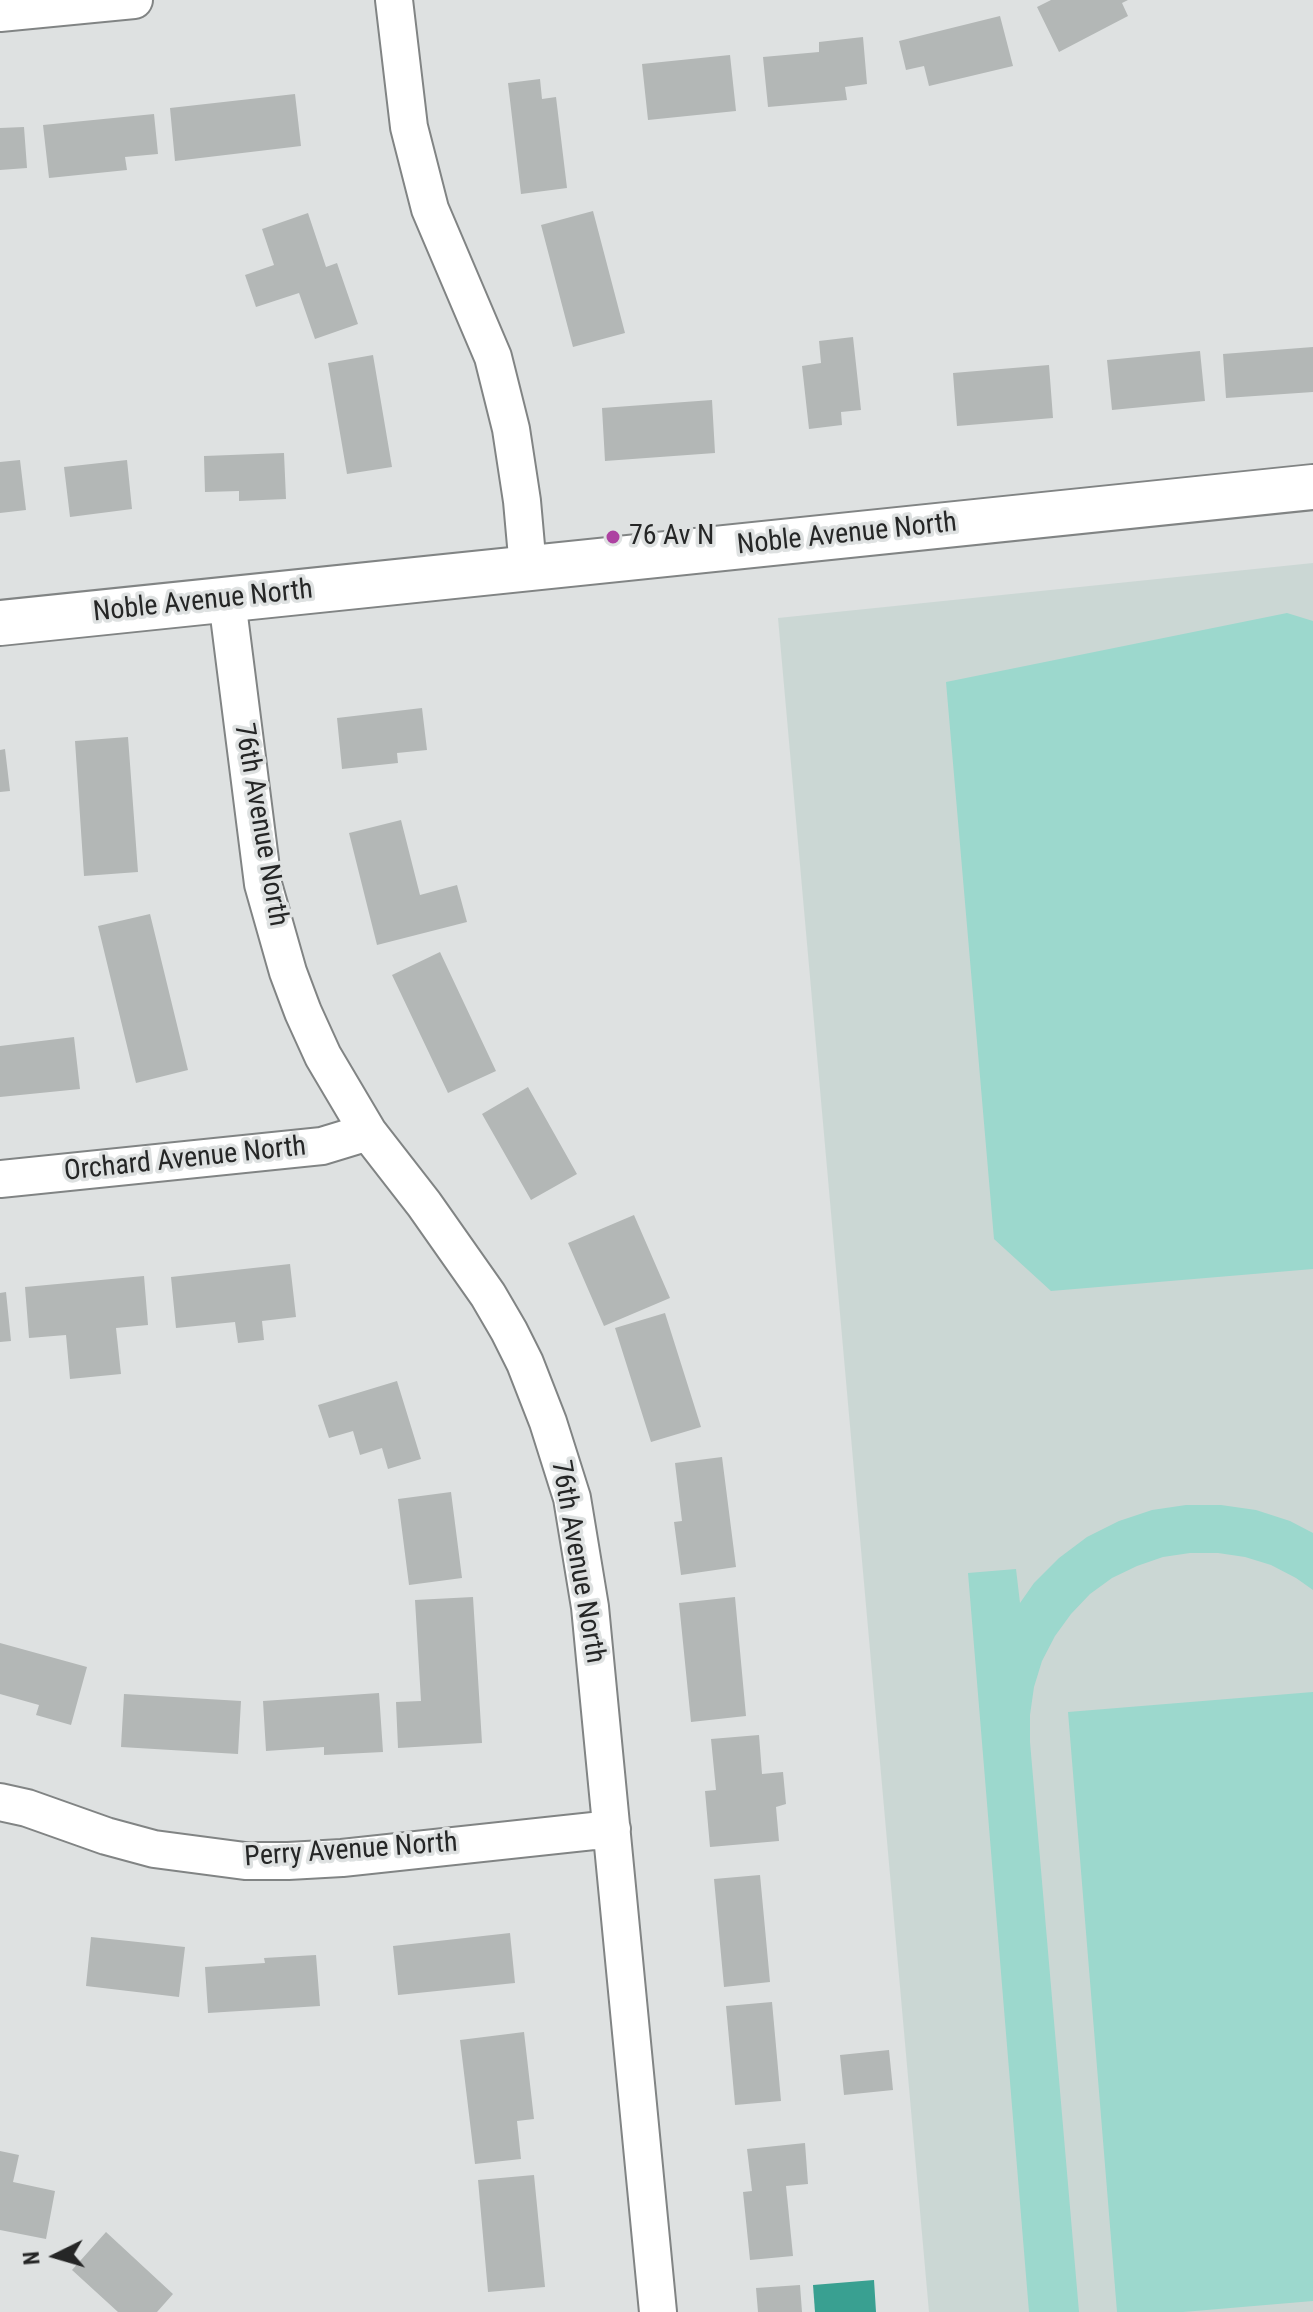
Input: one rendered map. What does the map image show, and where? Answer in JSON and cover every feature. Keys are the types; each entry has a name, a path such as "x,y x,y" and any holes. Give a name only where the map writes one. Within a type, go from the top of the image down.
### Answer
{"street":[{"path":"0,13 134,0"},
{"path":"394,0 409,127 430,209 493,357 511,429 528,568"},
{"name":"Noble Avenue North","path":"0,623 1313,487"},
{"name":"76th Avenue North","path":"227,600 263,884 303,1012 323,1056 368,1132 424,1204 488,1295 525,1363 572,1498 590,1607 658,2312"},
{"name":"Orchard Avenue North","path":"0,1179 322,1146 368,1132"},
{"name":"Perry Avenue North","path":"0,1802 154,1849 245,1861 342,1858 612,1829"}],"shaded area":[{"path":"1313,563 1313,2312 929,2312 778,618"},
{"path":"1287,613 1313,621 1313,1269 1051,1291 994,1239 946,682"},
{"path":"1186,1505 1221,1505 1256,1510 1290,1521 1313,1533 1313,1590 1271,1565 1245,1557 1190,1553 1163,1557 1112,1578 1090,1594 1055,1636 1042,1661 1034,1687 1030,1742 1079,2312 1029,2312 968,1573 1016,1569 1020,1603 1034,1583 1059,1558 1087,1537 1119,1521 1152,1510"},
{"path":"1313,1692 1313,2301 1183,2312 1117,2312 1068,1712"},
{"path":"874,2280 876,2312 815,2312 813,2285"}],"building":[{"path":"1051,0 1128,0 1122,3 1128,16 1059,52 1037,7"},
{"path":"1000,16 1013,66 929,86 924,66 906,70 899,41"},
{"path":"863,37 867,84 845,87 847,100 768,107 763,57 819,52 819,42"},
{"path":"730,55 736,111 648,120 642,64"},
{"path":"540,79 542,99 556,97 567,188 521,194 508,83"},
{"path":"295,94 301,146 175,161 170,108"},
{"path":"154,114 158,154 125,157 127,170 49,178 43,125"},
{"path":"24,127 27,168 0,170 0,128"},
{"path":"593,211 625,333 573,347 541,225"},
{"path":"308,213 326,267 337,263 358,324 315,339 299,293 256,307 245,275 274,265 262,229"},
{"path":"853,337 861,410 841,412 842,425 809,429 802,366 821,363 819,341"},
{"path":"1313,347 1313,392 1226,398 1223,354"},
{"path":"1200,351 1205,401 1112,410 1107,360"},
{"path":"373,355 392,467 347,474 328,363"},
{"path":"1049,365 1053,418 957,426 953,373"},
{"path":"712,400 715,453 605,461 602,408"},
{"path":"284,453 286,499 239,501 239,491 205,492 204,456"},
{"path":"20,460 26,510 0,513 0,462"},
{"path":"127,460 132,509 70,517 64,467"},
{"path":"422,708 427,750 397,753 398,763 342,769 337,718"},
{"path":"128,737 138,872 84,876 75,741"},
{"path":"5,749 10,791 0,792 0,750"},
{"path":"401,820 420,895 457,885 467,922 377,945 349,833"},
{"path":"150,914 188,1070 136,1083 98,926"},
{"path":"440,952 496,1071 448,1093 392,975"},
{"path":"74,1037 80,1089 0,1097 0,1046"},
{"path":"528,1087 577,1174 531,1200 482,1114"},
{"path":"634,1215 670,1298 604,1326 568,1243"},
{"path":"290,1264 296,1317 262,1321 264,1340 238,1343 235,1322 176,1328 171,1277"},
{"path":"144,1276 148,1325 116,1328 121,1374 70,1379 66,1335 29,1338 25,1287"},
{"path":"6,1292 11,1341 0,1342 0,1293"},
{"path":"665,1313 701,1427 651,1442 615,1328"},
{"path":"397,1381 421,1459 388,1469 382,1448 360,1455 353,1431 329,1438 318,1405"},
{"path":"722,1457 736,1567 681,1575 674,1522 682,1521 675,1463"},
{"path":"451,1492 462,1578 409,1585 398,1499"},
{"path":"473,1597 482,1743 398,1748 396,1702 421,1701 415,1600"},
{"path":"735,1597 746,1716 691,1722 679,1603"},
{"path":"0,1643 87,1667 71,1725 36,1715 39,1705 0,1694"},
{"path":"379,1693 383,1752 324,1755 324,1747 266,1751 263,1701"},
{"path":"124,1694 241,1701 238,1754 121,1747"},
{"path":"759,1735 762,1774 783,1772 786,1804 776,1807 779,1841 710,1847 705,1791 716,1790 711,1739"},
{"path":"760,1875 770,1982 724,1987 714,1879"},
{"path":"510,1933 515,1983 398,1995 393,1946"},
{"path":"91,1937 185,1947 179,1997 86,1986"},
{"path":"316,1955 320,2006 208,2013 205,1967 265,1963 264,1958"},
{"path":"772,2002 781,2101 735,2105 726,2006"},
{"path":"524,2032 534,2119 517,2121 521,2159 475,2164 460,2040"},
{"path":"889,2050 893,2090 844,2095 840,2055"},
{"path":"805,2143 808,2184 786,2186 793,2256 750,2260 743,2192 752,2191 747,2149"},
{"path":"0,2151 19,2155 13,2182 55,2191 46,2239 0,2230"},
{"path":"534,2175 545,2287 488,2292 478,2180"},
{"path":"106,2232 173,2294 157,2312 118,2312 72,2270"},
{"path":"800,2285 802,2312 758,2312 756,2288"}],"place":[{"name":"76 Av N","path":"613,537"}]}
